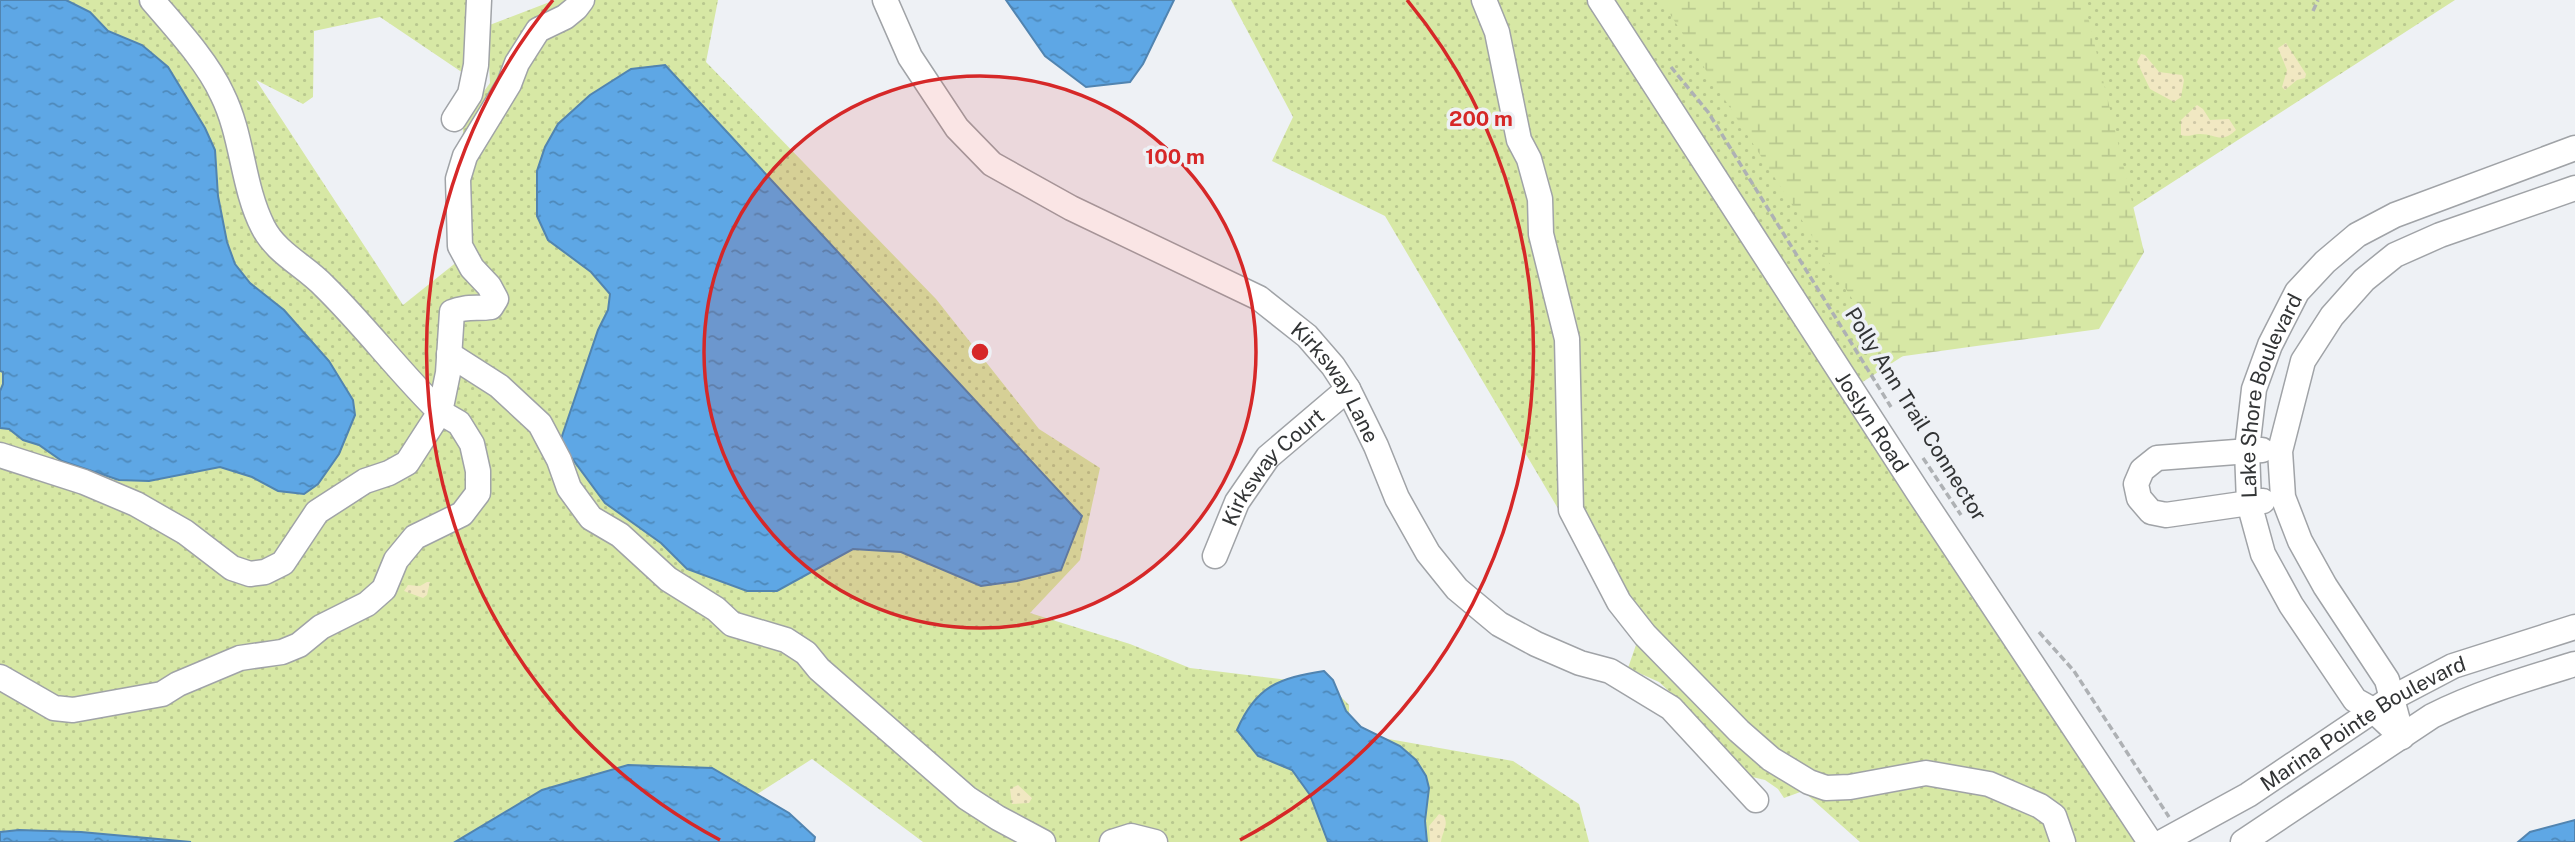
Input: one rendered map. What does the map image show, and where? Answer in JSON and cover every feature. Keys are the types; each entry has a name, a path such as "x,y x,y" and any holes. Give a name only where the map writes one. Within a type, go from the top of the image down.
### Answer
{"street":[{"path":"0,677 54,708 73,710 162,694 178,684 240,658 282,652 299,645 321,626 367,604 384,589 396,560 415,537 462,514 478,493 478,471 472,444 459,423 440,411 407,380 323,285 286,254 263,228 249,189 238,139 222,94 187,41 152,0"},
{"path":"454,120 470,94 476,65 479,0"},
{"path":"0,455 84,482 136,504 185,532 232,568 250,574 265,572 283,563 317,512 365,481 389,473 407,463 430,431 440,411 452,312 463,307 491,307 496,299 489,286 472,268 460,246 458,179 466,156 538,30 565,17 582,0"},
{"name":"Kirksway Lane","path":"885,0 910,57 957,128 992,163 1071,208 1259,298 1307,336 1333,366 1348,389 1376,446 1397,498 1428,553 1457,589 1512,631 1580,663 1611,671 1671,708 1756,800"},
{"path":"1484,0 1497,32 1519,140 1529,159 1539,198 1541,234 1567,340 1572,510 1619,602 1645,635 1739,731 1770,759 1809,782 1826,788 1850,788 1926,773 1989,784 2040,806 2054,816 2063,842"},
{"name":"Joslyn Road","path":"1600,0 1918,492 2150,842"},
{"name":"Lake Shore Boulevard","path":"2382,704 2355,701 2291,605 2263,554 2249,503 2247,450 2255,389 2270,345 2297,292 2325,262 2357,235 2395,215 2575,148"},
{"path":"2515,171 2526,204"},
{"name":"Lake Shore Boulevard","path":"2402,737 2382,704 2387,680 2325,586 2301,541 2283,497 2280,451 2303,361 2332,316 2364,280 2395,255 2440,235 2575,188"},
{"path":"449,354 499,386 540,424 559,460 569,488 591,518 620,536 668,579 716,609 732,624 786,640 806,653 819,669 967,798 1043,842"},
{"name":"Kirksway Court","path":"1215,556 1237,502 1268,457 1348,389"},
{"path":"2280,451 2247,450 2157,458 2142,470 2136,484 2139,498 2151,512 2166,514 2283,497"},
{"name":"Marina Pointe Boulevard","path":"2171,837 2248,794 2382,704 2453,666 2575,627"},
{"name":"Marina Pointe Boulevard","path":"2243,842 2432,716 2465,700 2575,664"},
{"path":"1112,842 1131,836 1155,842"}],"path":[{"path":"2313,11 2318,0"},
{"name":"Polly Ann Trail Connector","path":"1669,65 1708,112 1896,415"},
{"name":"Polly Ann Trail Connector","path":"1916,449 1968,526"},
{"path":"2036,630 2074,671 2171,837"}],"green space":[{"path":"0,0 466,0 469,77 380,17 314,31 313,97 303,104 256,80 403,305 463,257 445,203 463,133 463,120 490,83 487,26 555,0 718,0 706,62 936,299 1039,429 1100,468 1080,560 1030,613 1130,644 1190,668 1329,685 1349,705 1349,732 1513,761 1579,804 1589,842 923,842 812,759 707,826 716,842 0,842"},
{"path":"1231,0 2455,0 1844,394 2137,842 1860,842 1803,791 1784,798 1778,789 1765,780 1744,775 1682,703 1659,682 1628,668 1637,642 1385,216 1272,161 1293,117"},
{"path":"1661,0 2084,0 2144,252 2099,329 1890,358"}],"sand":[{"path":"2286,43 2306,74 2305,78 2297,80 2285,90 2282,87 2287,70 2278,48"},
{"path":"2141,54 2145,55 2159,72 2182,75 2184,80 2181,97 2174,102 2150,89 2137,62"},
{"path":"2197,105 2210,120 2229,119 2236,130 2222,138 2204,134 2181,135 2181,120"},
{"path":"430,582 427,595 423,598 404,591 408,585 420,586"},
{"path":"1018,785 1032,798 1029,803 1012,804 1010,789"},
{"path":"1439,814 1444,816 1446,823 1441,842 1430,842 1429,826"}],"water":[{"path":"0,0 66,0 90,12 108,31 142,45 168,67 205,128 215,150 218,196 227,242 235,264 250,283 284,310 329,361 353,400 355,415 339,454 318,484 304,494 278,491 252,477 220,467 149,481 119,480 62,461 39,445 23,440 9,429 0,428 3,372 0,371"},
{"path":"1006,0 1174,0 1143,64 1130,82 1086,87 1045,56"},
{"path":"665,65 1082,516 1061,570 1017,581 981,586 901,552 853,549 777,591 747,591 687,569 661,543 605,503 560,442 598,330 608,310 610,294 591,272 548,240 537,216 537,171 545,147 558,124 590,95 631,69"},
{"path":"1324,671 1333,680 1346,711 1361,727 1400,746 1416,760 1426,776 1429,788 1425,821 1427,842 1328,842 1310,795 1292,770 1258,756 1237,730 1252,703 1271,687 1294,677"},
{"path":"628,765 712,768 789,813 815,837 814,842 455,842 542,790"},
{"path":"2575,820 2575,842 2518,842 2530,832"},
{"path":"0,832 81,832 191,842 0,842"}]}
